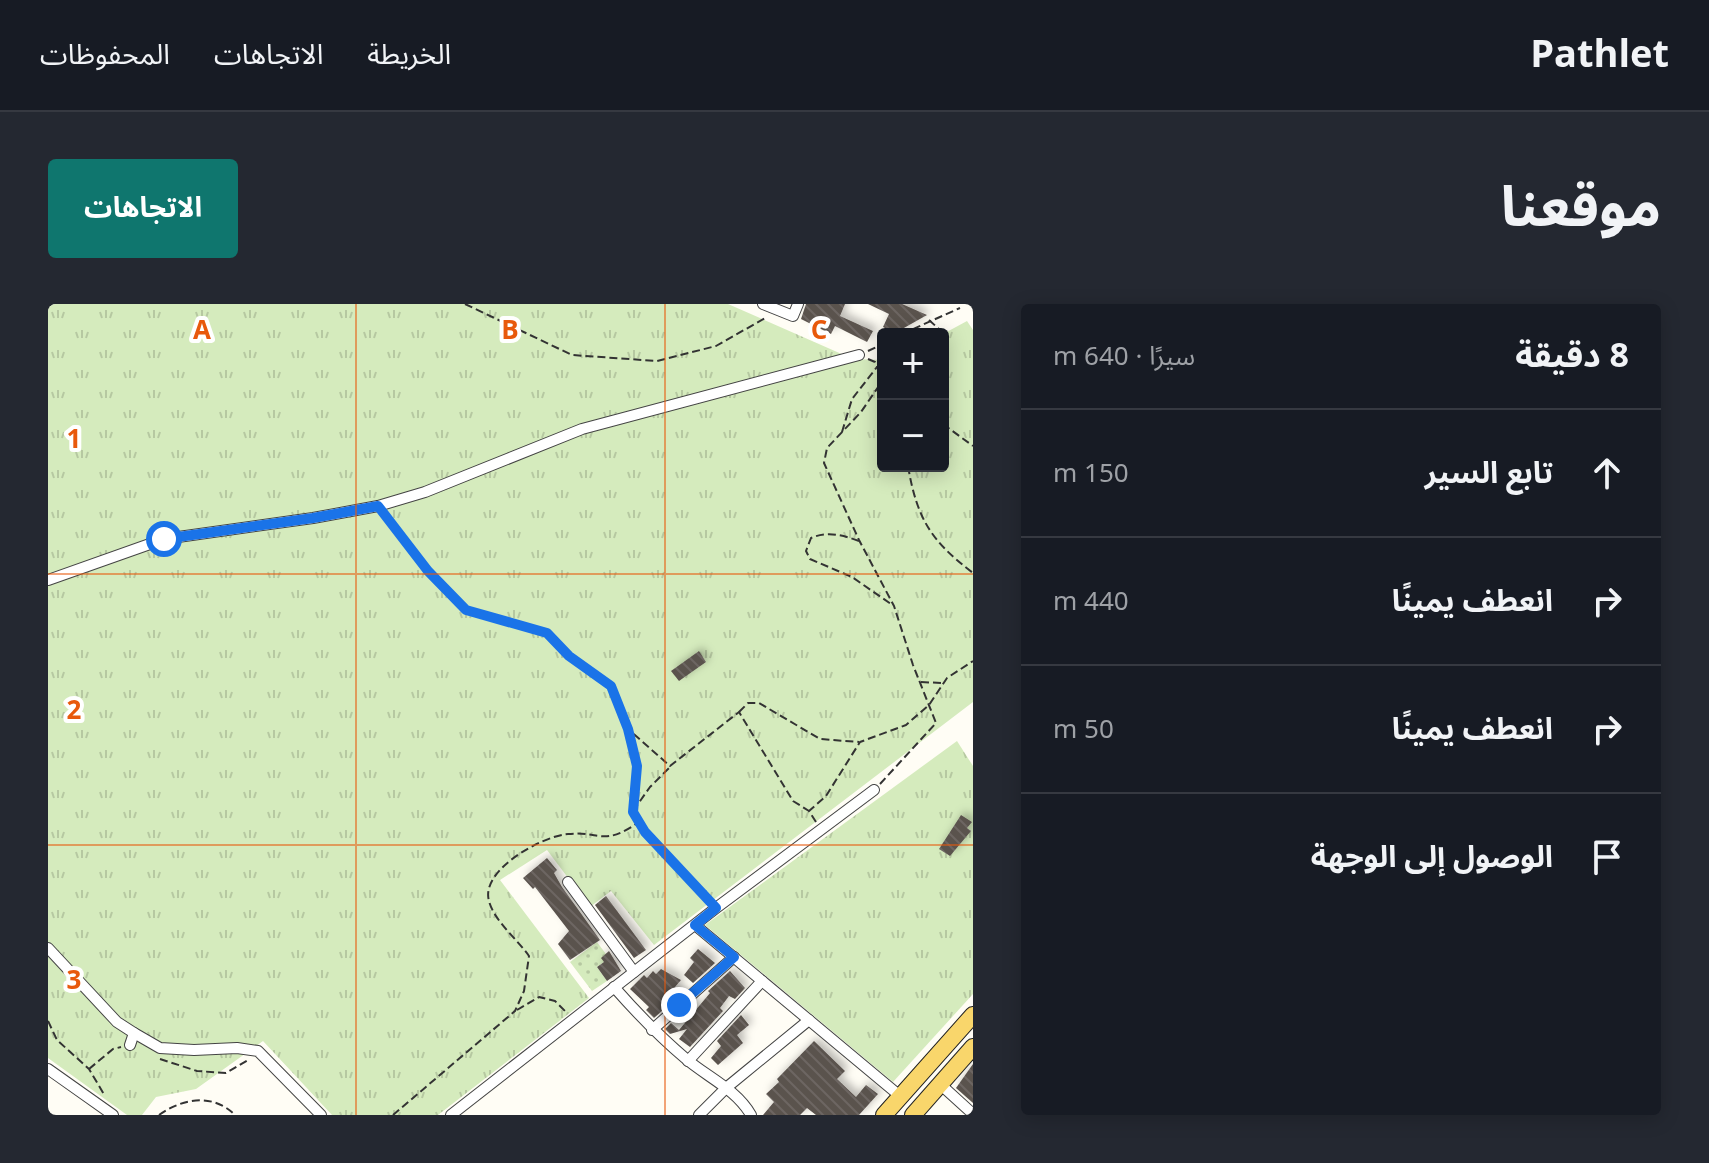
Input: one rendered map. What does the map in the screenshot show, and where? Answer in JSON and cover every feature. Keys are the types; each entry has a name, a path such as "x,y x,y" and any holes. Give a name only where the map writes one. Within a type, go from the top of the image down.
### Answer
{"main road":[{"path":"884,1115 973,1015"},
{"path":"915,1114 973,1047"}],"street":[{"path":"763,304 793,316 798,304"},
{"path":"48,580 164,539 378,506 425,492 582,429 859,355"},
{"path":"451,1115 716,908 874,790"},
{"path":"568,882 634,972"},
{"path":"695,925 900,1096"},
{"path":"48,948 117,1022 134,1033 160,1048 258,1051 321,1115"},
{"path":"652,1030 734,957"},
{"path":"688,1061 762,981"},
{"path":"614,987 652,1030 726,1088 751,1115"},
{"path":"699,1115 726,1088 809,1020"},
{"path":"130,1045 134,1033"},
{"path":"48,1069 113,1115"},
{"path":"940,1084 973,1114"}],"path":[{"path":"465,304 572,355 657,361 716,346 778,310"},
{"path":"914,328 960,308"},
{"path":"929,320 938,328"},
{"path":"859,355 877,347"},
{"path":"841,433 852,399 877,367 875,362 859,355"},
{"path":"874,790 936,723 894,606 824,463 827,448 861,412 877,389"},
{"path":"949,428 973,446"},
{"path":"910,472 922,518 944,550 973,573"},
{"path":"378,506 428,571 466,610 547,633 569,656 611,686 628,729 637,766 633,812 645,832 716,908"},
{"path":"860,541 842,535 820,534 811,538 806,551 810,559 852,577 894,606"},
{"path":"633,812 650,787 670,766 748,703 759,703 820,739 860,742 906,725 929,705 943,683 973,661"},
{"path":"920,682 943,683"},
{"path":"739,712 793,801 809,811 821,831"},
{"path":"628,729 670,766"},
{"path":"809,811 826,796 860,742"},
{"path":"515,1011 524,991 529,956 493,910 488,898 491,878 503,866 545,839 570,833 601,838 623,833 639,822"},
{"path":"393,1115 515,1011 539,997 555,1001 572,1019"},
{"path":"48,1021 57,1040 89,1069 109,1103"},
{"path":"89,1069 113,1049 130,1045"},
{"path":"158,1058 197,1071 226,1073 251,1059 267,1059"},
{"path":"159,1115 198,1099 223,1103 235,1115"}],"green space":[{"path":"48,304 728,304 853,359 877,360 877,472 949,472 949,331 967,321 973,330 973,702 654,945 611,891 590,907 547,850 500,880 589,998 438,1115 332,1115 263,1041 196,1089 156,1097 142,1115 127,1115 48,1058"},
{"path":"957,741 973,766 973,994 893,1082 705,925"},
{"path":"597,942 606,954 604,962 597,967 607,981 592,991 570,962"}],"building":[{"path":"806,304 845,304 840,316 873,331 867,342 835,326 831,334 801,319"},
{"path":"868,304 902,304 927,315 904,328 885,328 889,314"},
{"path":"699,651 706,662 679,681 671,671"},
{"path":"961,815 972,822 967,828 971,831 950,856 939,849"},
{"path":"547,858 557,870 554,873 562,887 600,940 570,960 558,944 569,931 535,887 533,889 523,878"},
{"path":"606,896 646,950 634,958 595,905"},
{"path":"698,949 715,963 693,983 684,975 694,962 690,958"},
{"path":"609,951 621,971 607,981 597,967 604,962 601,958"},
{"path":"661,969 681,980 675,987 682,993 654,1018 646,1010 649,1007 630,989 644,975 647,978 653,971 656,974"},
{"path":"730,971 745,988 735,999 729,996 720,1008 723,1011 690,1047 679,1039 687,1029 670,1034 665,1029 671,1023 679,1030 710,993 708,991"},
{"path":"741,1015 749,1025 737,1035 743,1043 718,1065 711,1058 721,1046 717,1041"},
{"path":"814,1041 845,1071 837,1079 856,1097 866,1085 878,1094 859,1115 816,1115 807,1108 800,1115 763,1115 774,1102 766,1094"},
{"path":"973,1064 973,1103 956,1088"}],"route":[{"path":"164,539 378,506 428,571 466,610 547,633 569,656 611,686 628,729 637,766 633,812 645,832 716,908 695,925 734,957 679,1005"}]}
